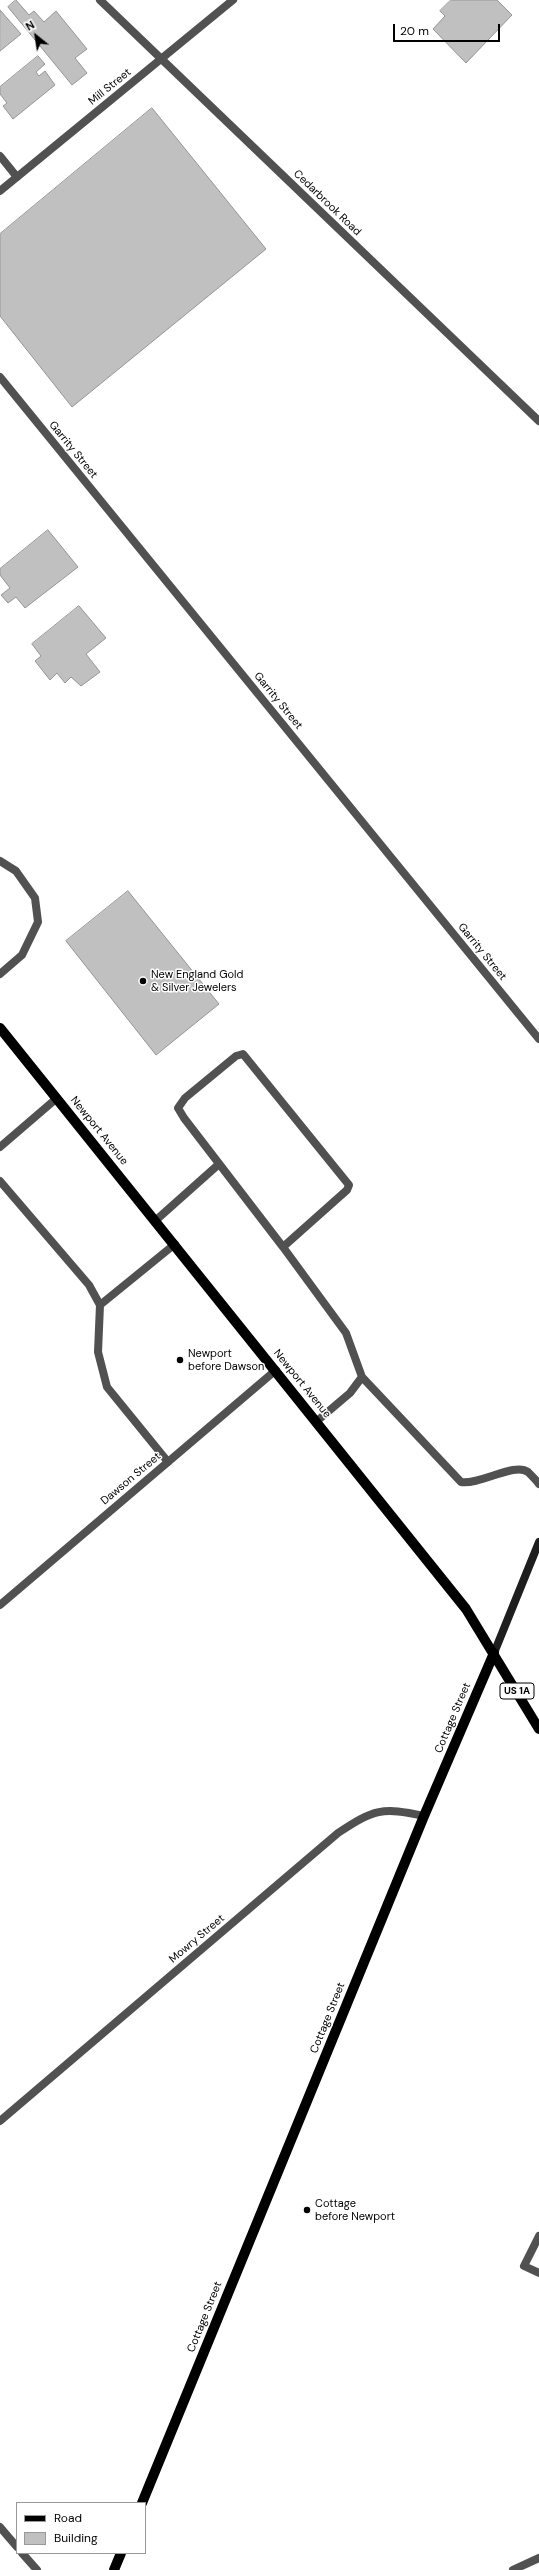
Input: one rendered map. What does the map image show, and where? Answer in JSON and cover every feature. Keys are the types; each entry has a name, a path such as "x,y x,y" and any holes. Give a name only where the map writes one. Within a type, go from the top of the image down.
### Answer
{"main road":[{"name":"Newport Avenue","path":"0,1028 317,1421 466,1609 539,1729"},
{"name":"Cottage Street","path":"142,2502 424,1816 537,1555 539,1542"},
{"path":"114,2570 121,2554"}],"street":[{"name":"Cedarbrook Road","path":"100,0 539,421"},
{"name":"Mill Street","path":"0,191 233,0"},
{"path":"0,156 17,177"},
{"name":"Garrity Street","path":"0,377 539,1039"},
{"path":"0,860 16,871 35,898 38,922 22,955 0,974"},
{"path":"283,1247 347,1190 349,1185 243,1054 236,1056 185,1098 178,1108 346,1333 362,1377 461,1482 470,1483 511,1470 522,1470 527,1472 539,1484"},
{"path":"0,1147 56,1098"},
{"path":"155,1221 219,1164"},
{"path":"0,1181 89,1285 100,1305 98,1352 107,1387 168,1462"},
{"path":"100,1305 174,1244"},
{"name":"Dawson Street","path":"0,1605 276,1370"},
{"path":"317,1421 350,1393 362,1377"},
{"name":"Mowry Street","path":"0,2121 338,1833 362,1817 391,1809 424,1816"},
{"path":"539,2236 524,2266 539,2273"},
{"path":"0,2527 16,2546"},
{"path":"23,2554 37,2570"},
{"path":"513,2570 539,2558"}],"building":[{"path":"16,0 29,15 34,11 44,22 56,11 87,49 75,58 87,73 72,85 8,7"},
{"path":"451,0 497,0 512,15 466,63 433,29 445,16 440,11"},
{"path":"0,10 21,34 0,51"},
{"path":"38,56 45,64 36,72 39,76 45,71 55,85 13,119 3,106 7,103 0,94 0,87"},
{"path":"152,108 266,249 72,407 0,316 0,234"},
{"path":"48,530 78,567 25,608 16,597 8,603 1,595 10,588 0,575 0,569"},
{"path":"79,606 106,638 86,654 100,672 81,686 71,677 65,683 57,673 50,680 35,661 41,656 32,644"},
{"path":"128,891 219,1004 156,1055 66,941"}],"place":[{"name":"New England Gold & Silver Jewelers","path":"143,981"},
{"name":"Newport before Dawson","path":"180,1360"},
{"name":"Cottage before Newport","path":"307,2210"}]}
